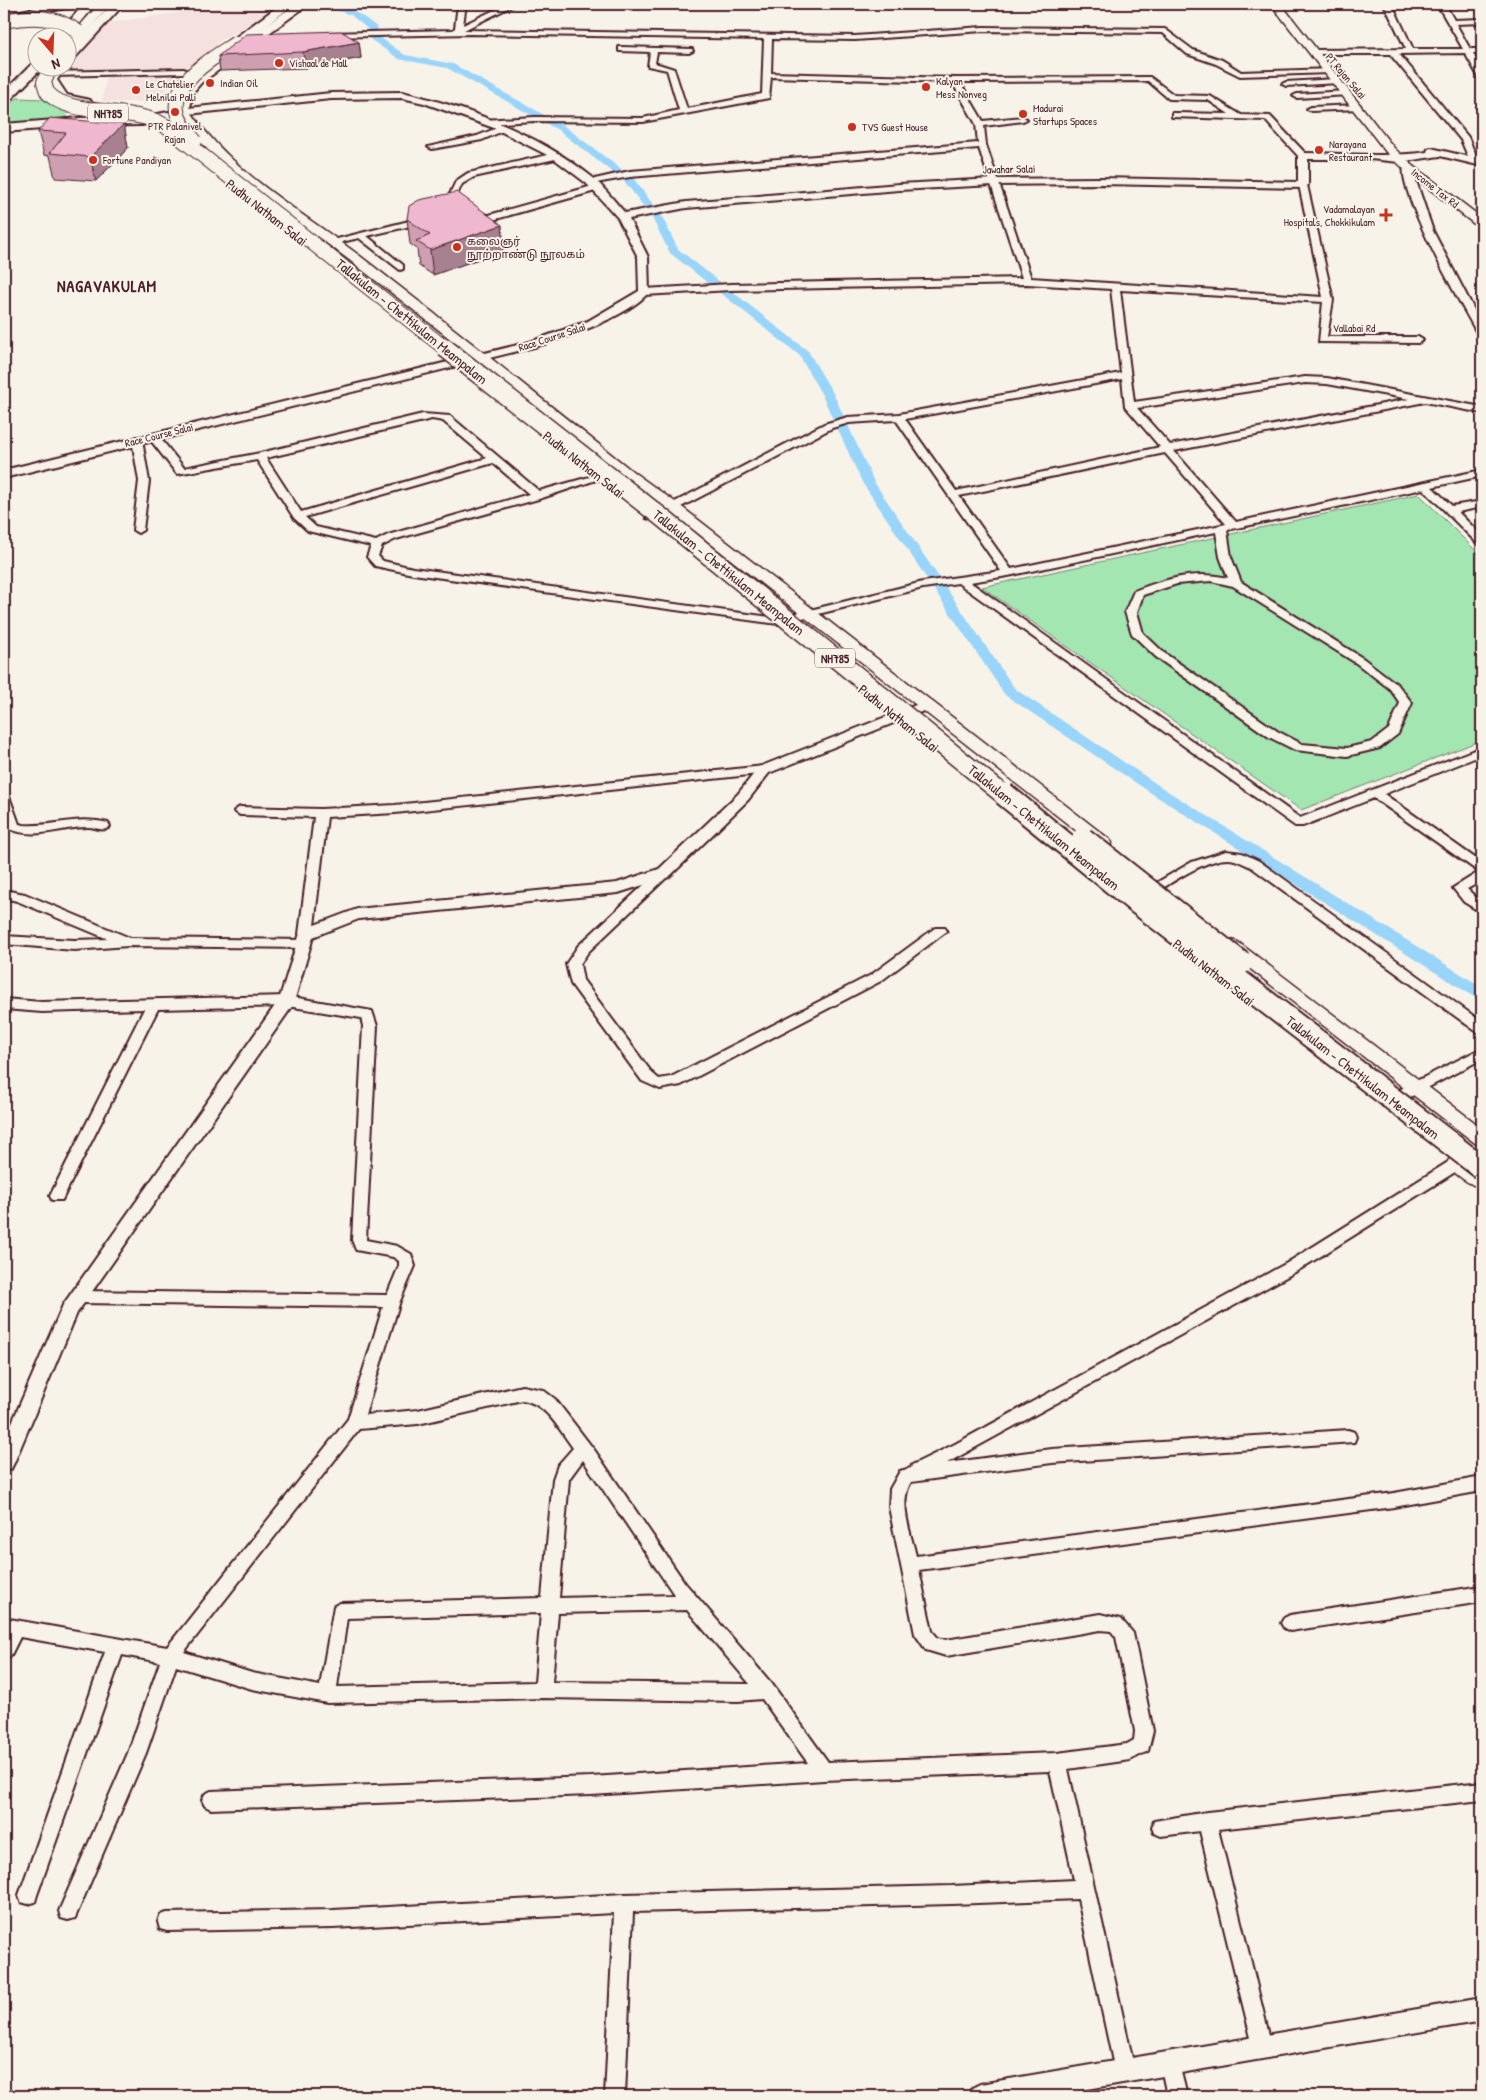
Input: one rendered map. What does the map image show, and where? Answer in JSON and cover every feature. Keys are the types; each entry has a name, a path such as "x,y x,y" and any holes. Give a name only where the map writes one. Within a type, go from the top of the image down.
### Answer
{"highway":[{"path":"75,28 105,4"},
{"name":"Tallakulam - Chettikulam Meampalam","path":"288,4 201,67 179,90 177,109 181,122 199,144 558,423 840,649 1482,1151"},
{"path":"4,19 53,18 70,25 69,28"},
{"name":"Tallakulam - Chettikulam Meampalam","path":"45,78 44,83 48,92 64,103 93,111 145,116 161,122 510,400 660,516 1134,900 1482,1168"}],"main road":[{"path":"4,19 70,4"},
{"path":"72,28 90,4"},
{"path":"78,47 118,4"},
{"path":"4,128 169,118 187,111 188,90 198,80 303,4"},
{"name":"PT Rajan Salai","path":"1283,5 1320,52 1359,92"},
{"path":"4,29 44,23 62,26 64,28"},
{"name":"PT Rajan Salai","path":"1320,52 1336,81 1390,150"},
{"path":"4,99 28,75"},
{"path":"52,78 51,80 63,98 169,118"},
{"name":"Pudhu Natham Salai","path":"187,111 204,142 926,705 1296,997 1482,1138"},
{"name":"Pudhu Natham Salai","path":"169,118 185,148 455,364 488,387 650,516 896,718 1127,903 1482,1182"},
{"name":"Income Tax Rd","path":"1390,150 1404,158 1482,224"},
{"name":"Income Tax Rd","path":"1404,158 1416,157 1431,168"}],"street":[{"path":"456,31 462,4"},
{"path":"456,31 512,4"},
{"path":"1388,4 1411,52"},
{"path":"1441,4 1482,76"},
{"path":"1452,22 1482,21"},
{"path":"315,35 456,31 768,38 856,38 983,29 1165,31 1190,52 1219,62 1240,74 1329,71"},
{"path":"258,36 277,36"},
{"path":"486,122 643,120 766,96 768,38"},
{"path":"622,49 689,51"},
{"path":"654,50 651,64 670,69 684,112"},
{"path":"1320,52 1482,51"},
{"path":"1393,52 1466,139 1478,162"},
{"path":"78,70 184,71"},
{"path":"767,75 955,80 1142,78 1150,79 1172,97 1210,98 1239,117"},
{"path":"955,80 980,124 982,146 1028,281"},
{"path":"1286,84 1336,81"},
{"path":"1297,96 1346,93"},
{"path":"187,111 331,96 374,94 402,96 427,101 502,128 557,156 593,184 623,217 643,256 644,292 716,287 1028,281 1328,300"},
{"path":"1311,109 1357,107"},
{"path":"1175,115 1267,118 1303,156 1302,185"},
{"path":"980,124 1023,119"},
{"path":"432,147 479,138 502,128"},
{"path":"557,156 471,175 460,180 454,186 453,196 474,216 489,218 593,184 611,175 982,146"},
{"path":"1370,156 1390,150"},
{"path":"1303,156 1404,158 1441,153 1478,162"},
{"path":"1416,157 1441,153"},
{"path":"1404,158 1413,195 1445,265 1482,333"},
{"name":"Jawahar Salai","path":"623,217 686,205 899,186 994,182 1100,181 1302,185"},
{"name":"Vallabai Rd","path":"1302,185 1328,300 1322,340 1418,340"},
{"path":"333,241 436,218"},
{"path":"361,235 400,267"},
{"path":"1115,286 1130,406 1234,525"},
{"name":"Race Course Salai","path":"4,474 153,436 480,358 579,330 617,311 644,292"},
{"path":"650,516 673,507 828,426 847,420 899,417 1126,375"},
{"path":"1130,406 1305,380 1327,381 1482,410"},
{"path":"954,494 1167,449 1426,399"},
{"path":"153,436 181,472 260,456 432,416 446,418 538,496"},
{"path":"899,417 1008,573"},
{"path":"137,440 144,481 138,530"},
{"path":"260,456 298,516 312,529 377,544 392,537 600,477"},
{"path":"298,516 494,459"},
{"path":"377,544 372,557 379,564 778,621 923,585 1008,573 1482,473"},
{"path":"1425,485 1482,542"},
{"path":"1450,510 1482,504"},
{"path":"1221,528 1223,550 1230,572 1237,584 1360,661 1394,687 1406,703 1394,731 1376,745 1347,752 1299,746 1273,734 1160,655 1138,634 1131,612 1138,593 1164,582 1194,578 1216,577 1237,584"},
{"path":"961,580 1300,822 1482,751"},
{"path":"240,811 321,813 395,809 764,770 926,705"},
{"path":"764,770 743,797 583,949 573,964 576,981 654,1084 664,1085 676,1081 876,978 940,931"},
{"path":"1375,793 1482,869"},
{"path":"4,800 14,826 24,831 88,821 104,826"},
{"path":"4,1463 69,1310 287,1001 305,939 321,813"},
{"path":"1127,903 1213,858 1227,855 1241,857 1256,864 1343,926 1482,1029"},
{"path":"4,940 74,945 129,942 305,939 357,914 618,888 664,873"},
{"path":"1482,876 1459,888 1482,909"},
{"path":"4,894 20,897 129,942"},
{"path":"4,1004 42,1008 287,1001 362,1011 370,1018 359,1240 362,1246 368,1248 397,1252 406,1258 407,1266 392,1301 355,1422 171,1656 137,1753 68,1911"},
{"path":"57,1196 153,1004"},
{"path":"1382,1105 1482,1053"},
{"path":"211,1800 591,1786 824,1771 1057,1762 1130,1752 1142,1745 1144,1731 1124,1633 1115,1624 1100,1622 946,1648 932,1644 924,1634 908,1564 897,1507 898,1489 906,1476 961,1449 1292,1267 1458,1163"},
{"path":"79,1297 392,1301"},
{"path":"355,1422 383,1423 405,1420 522,1393 537,1395 549,1404 583,1448 679,1588 766,1690 824,1771"},
{"path":"906,1476 1052,1456 1348,1437"},
{"path":"543,1690 561,1479 567,1465 583,1448"},
{"path":"908,1564 1394,1500 1482,1484"},
{"path":"1290,1623 1482,1594"},
{"path":"327,1695 340,1611 691,1602"},
{"path":"4,1651 10,1627 171,1656 252,1681 327,1695 543,1690 738,1693 766,1690"},
{"path":"28,1895 116,1646"},
{"path":"1057,1762 1125,2071"},
{"path":"1161,1827 1482,1791"},
{"path":"1207,1821 1262,2047"},
{"path":"167,1922 333,1919 624,1903 1085,1890"},
{"path":"615,2096 624,1903"},
{"path":"980,2096 1482,2009"},
{"path":"1170,2063 1177,2096"}],"shaded area":[{"path":"218,7 271,8 238,32 222,39 204,59 187,67 78,72 78,59 107,23"},
{"name":"Le Chatelier Melnilai Palli","path":"179,74 159,102 102,102 106,77"}],"green space":[{"path":"17,98 42,99 69,113 63,119 4,125 4,109"},
{"path":"1419,494 1482,557 1482,740 1301,810 982,587"}],"building":[{"path":"341,31 359,42 303,52 218,56 247,34"},
{"path":"50,118 124,124 90,157 50,153 66,133 38,131"},
{"path":"457,192 502,225 430,250 416,241 430,235 407,219 409,206 419,200"}],"waterway":[{"path":"322,4 354,13 375,30 373,37 402,57 450,66 561,128 629,180 656,215 674,251 804,353 828,395 868,482 1010,692 1156,790 1482,994"}],"place":[{"name":"Vishaal de Mall","path":"279,63"},
{"name":"Indian Oil","path":"210,83"},
{"name":"Kalyan Mess Nonveg","path":"926,87"},
{"name":"Le Chatelier Melnilai Palli","path":"136,90"},
{"name":"PTR Palanivel Rajan","path":"175,112"},
{"name":"Madurai Startups Spaces","path":"1023,114"},
{"name":"TVS Guest House","path":"852,127"},
{"name":"Narayana Restaurant","path":"1319,150"},
{"name":"Fortune Pandiyan","path":"93,160"},
{"name":"Vadamalayan Hospitals, Chokkikulam","path":"1386,215"},
{"name":"கலைஞர் நூற்றாண்டு நூலகம்","path":"457,247"}],"district":[{"name":"NAGAVAKULAM","path":"107,286"}]}
